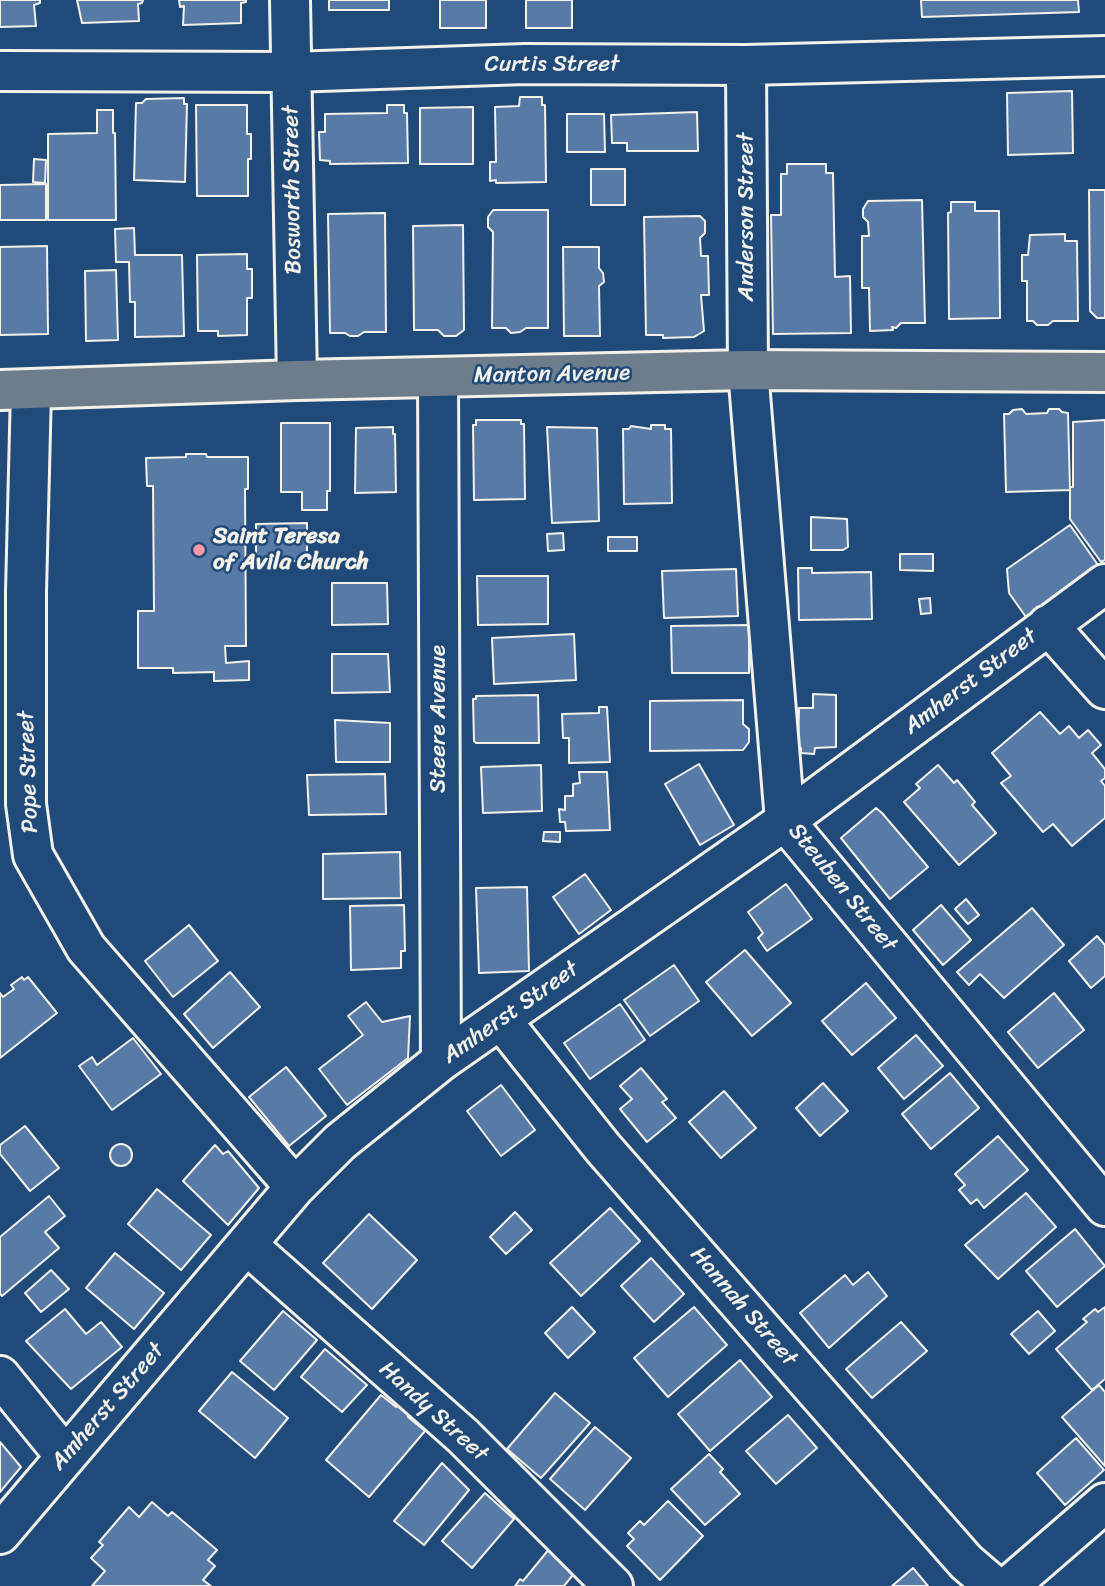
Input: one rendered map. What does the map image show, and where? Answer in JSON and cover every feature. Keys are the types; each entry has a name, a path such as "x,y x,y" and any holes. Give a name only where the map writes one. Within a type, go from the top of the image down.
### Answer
{"main road":[{"name":"Manton Avenue","path":"15,390 297,380 748,370 1105,372"}],"street":[{"name":"Bosworth Street","path":"290,0 297,380"},
{"name":"Curtis Street","path":"0,71 291,72 525,64 746,65 1105,56"},
{"name":"Anderson Street","path":"746,65 748,370"},
{"name":"Steuben Street","path":"748,370 785,821 1105,1206"},
{"name":"Steere Avenue","path":"438,377 441,1061"},
{"name":"Pope Street","path":"15,390 13,811 33,855 86,948 295,1187"},
{"name":"Amherst Street","path":"0,1534 295,1187 340,1142 441,1061 785,821 1105,583"},
{"path":"1048,625 1105,689"},
{"name":"Hannah Street","path":"501,1020 603,1148 966,1562 994,1586"},
{"name":"Handy Street","path":"247,1245 463,1436 613,1586"},
{"path":"0,1376 65,1456"},
{"path":"1009,1586 1105,1503"}],"building":[{"path":"0,0 40,0 40,3 34,5 36,26 0,27"},
{"path":"77,0 143,0 138,4 139,21 82,23"},
{"path":"179,0 246,2 241,3 241,23 183,25 184,6 180,7"},
{"path":"329,0 389,0 389,10 329,10"},
{"path":"440,0 486,0 486,28 440,28"},
{"path":"526,0 572,0 572,28 526,28"},
{"path":"921,0 1078,0 1079,12 922,17"},
{"path":"1072,91 1073,153 1008,155 1007,93"},
{"path":"520,97 542,97 542,105 545,105 546,182 496,183 496,180 490,181 490,162 496,162 495,107 519,106"},
{"path":"184,98 184,104 187,104 185,182 134,180 136,103 142,103 146,99"},
{"path":"196,105 247,105 247,134 251,134 248,196 197,196"},
{"path":"387,105 404,105 404,113 407,113 408,163 330,164 330,161 320,160 319,132 325,132 325,114 387,113"},
{"path":"473,107 473,164 420,164 420,108"},
{"path":"97,110 113,110 116,220 48,220 48,134 97,133"},
{"path":"697,112 698,151 627,151 627,143 612,143 611,115"},
{"path":"567,114 604,114 605,152 567,152"},
{"path":"34,159 46,160 45,183 33,182"},
{"path":"787,164 826,164 826,173 833,173 835,277 850,276 851,333 773,334 771,215 781,215 781,174 787,174"},
{"path":"591,169 625,169 625,205 591,205"},
{"path":"46,184 46,220 0,220 0,185"},
{"path":"1089,190 1105,190 1105,318 1097,318 1090,311"},
{"path":"922,200 925,323 901,323 896,328 892,327 893,330 870,331 869,288 862,288 862,236 869,236 863,209 868,201"},
{"path":"951,202 975,202 975,211 999,211 1000,318 949,319 948,213 951,212"},
{"path":"493,210 548,210 548,328 526,328 511,333 506,328 492,328 493,232 488,227 488,217"},
{"path":"385,213 386,332 364,332 358,336 330,333 328,214"},
{"path":"700,216 705,221 705,233 700,238 701,256 708,256 709,295 701,295 704,331 694,337 663,338 663,335 646,335 644,217"},
{"path":"463,225 464,330 456,336 444,336 438,330 414,330 413,226"},
{"path":"134,228 135,255 182,255 184,336 135,337 135,302 130,302 129,262 116,262 115,229"},
{"path":"1065,234 1065,241 1077,241 1078,321 1053,321 1048,325 1037,325 1033,321 1027,321 1027,281 1022,281 1022,255 1028,255 1030,235"},
{"path":"47,246 48,334 0,335 0,247"},
{"path":"563,247 599,247 599,268 604,282 599,286 600,336 564,336"},
{"path":"247,254 247,269 252,269 252,298 247,298 247,335 218,336 218,331 198,331 197,255"},
{"path":"116,270 118,340 86,341 85,271"},
{"path":"1022,409 1026,414 1047,413 1049,409 1068,413 1070,490 1006,492 1004,414"},
{"path":"476,420 521,420 521,424 524,424 525,499 474,500 473,425 476,425"},
{"path":"1105,420 1105,560 1101,562 1070,519 1070,487 1073,487 1073,422"},
{"path":"281,423 330,423 330,491 327,491 327,510 302,510 302,492 281,492"},
{"path":"651,425 665,425 665,429 671,429 672,503 624,504 623,429 629,429 631,426 651,429"},
{"path":"393,427 396,492 355,493 356,428"},
{"path":"547,427 597,428 599,521 552,523"},
{"name":"Saint Teresa of Avila Church","path":"186,454 248,457 248,489 245,489 246,646 225,646 226,663 249,661 249,680 214,681 214,672 173,673 173,668 138,668 138,611 154,611 153,486 147,486 146,458 186,457"},
{"path":"811,517 847,519 848,547 843,550 811,550"},
{"path":"307,523 307,561 256,561 256,524"},
{"path":"1070,525 1098,565 1026,617 1009,593 1007,569"},
{"path":"563,533 564,550 548,551 547,534"},
{"path":"608,537 637,537 637,551 608,551"},
{"path":"900,554 933,554 933,571 900,570"},
{"path":"798,568 812,568 812,573 871,572 872,619 799,620"},
{"path":"736,569 738,616 664,618 662,571"},
{"path":"477,576 548,576 548,624 478,625"},
{"path":"332,583 387,583 388,624 332,625"},
{"path":"930,598 931,613 921,614 919,599"},
{"path":"749,625 749,673 672,673 671,626"},
{"path":"574,634 576,680 494,684 492,638"},
{"path":"332,654 388,654 390,692 332,693"},
{"path":"813,694 836,695 836,747 815,748 814,754 801,753 801,748 798,748 799,708 813,708"},
{"path":"538,695 539,743 474,741 473,699 476,699 476,696"},
{"path":"743,700 743,724 749,729 749,742 743,750 650,751 650,701"},
{"path":"599,707 607,707 610,762 569,763 569,738 563,738 562,714 599,713"},
{"path":"1040,712 1060,734 1069,726 1079,738 1088,730 1101,745 1092,753 1105,769 1105,778 1101,781 1105,786 1105,818 1072,846 1053,824 1043,832 1001,783 1011,776 992,753"},
{"path":"335,720 390,723 390,762 336,762"},
{"path":"699,764 734,825 700,845 665,784"},
{"path":"541,765 542,811 483,813 481,767"},
{"path":"938,765 954,783 957,780 975,802 972,805 996,833 959,865 904,802 920,788 916,784"},
{"path":"579,772 607,772 610,830 566,831 565,822 560,822 559,809 565,810 565,796 573,796 573,784 580,783"},
{"path":"385,774 386,814 309,815 307,775"},
{"path":"876,808 928,867 890,899 841,838"},
{"path":"544,832 560,832 560,842 543,841"},
{"path":"400,852 401,898 323,899 323,854"},
{"path":"585,874 611,910 579,934 553,897"},
{"path":"786,884 812,919 767,951 758,938 763,933 748,912"},
{"path":"527,887 529,971 479,973 476,888"},
{"path":"966,899 979,915 968,924 955,909"},
{"path":"404,905 405,951 401,951 401,968 351,970 350,906"},
{"path":"941,905 971,940 943,965 913,930"},
{"path":"1032,908 1064,945 1004,998 980,974 969,985 957,972"},
{"path":"189,925 218,961 173,997 145,961"},
{"path":"1097,936 1105,945 1105,976 1091,988 1069,961"},
{"path":"745,950 791,1003 752,1036 706,982"},
{"path":"674,965 699,1001 650,1036 624,1000"},
{"path":"230,972 260,1007 213,1048 184,1014"},
{"path":"22,977 24,980 28,977 57,1013 0,1058 0,993 3,997 14,989 11,985"},
{"path":"866,983 896,1018 852,1055 822,1021"},
{"path":"1054,993 1084,1030 1038,1068 1008,1032"},
{"path":"366,1002 382,1022 410,1016 408,1058 347,1105 319,1069 363,1035 348,1016"},
{"path":"620,1004 645,1040 590,1079 564,1043"},
{"path":"916,1035 943,1066 904,1099 878,1068"},
{"path":"133,1038 161,1074 112,1110 79,1066 92,1057 97,1065"},
{"path":"286,1067 326,1116 289,1146 249,1097"},
{"path":"641,1068 667,1099 662,1102 676,1118 647,1142 620,1109 632,1099 620,1086"},
{"path":"950,1073 979,1108 931,1149 902,1114"},
{"path":"823,1083 848,1111 820,1136 796,1108"},
{"path":"501,1085 535,1130 501,1156 467,1111"},
{"path":"724,1091 756,1128 721,1158 689,1122"},
{"path":"25,1126 59,1168 30,1191 0,1154 0,1145"},
{"path":"998,1136 1028,1170 984,1208 977,1199 971,1204 959,1190 965,1185 955,1174"},
{"path":"121,1144 129,1147 132,1155 129,1163 121,1166 113,1163 110,1155 113,1147"},
{"path":"215,1145 223,1154 228,1151 259,1188 228,1225 183,1181"},
{"path":"157,1189 211,1235 181,1270 128,1224"},
{"path":"1026,1193 1056,1227 998,1279 965,1245"},
{"path":"49,1196 65,1216 45,1232 59,1248 2,1296 0,1237"},
{"path":"610,1208 640,1241 581,1296 550,1263"},
{"path":"515,1212 532,1230 506,1254 490,1237"},
{"path":"369,1214 417,1260 372,1309 323,1263"},
{"path":"1075,1229 1105,1266 1057,1307 1026,1271"},
{"path":"115,1253 164,1293 134,1329 86,1288"},
{"path":"651,1258 684,1294 654,1322 621,1286"},
{"path":"51,1270 69,1289 41,1312 25,1293"},
{"path":"868,1272 887,1296 829,1348 800,1313 845,1275 853,1285"},
{"path":"572,1307 595,1332 568,1358 545,1333"},
{"path":"694,1307 727,1345 668,1397 634,1358"},
{"path":"1105,1307 1105,1379 1092,1390 1056,1349 1087,1322 1083,1319 1095,1309 1098,1312"},
{"path":"65,1309 86,1334 101,1322 122,1347 71,1389 26,1341"},
{"path":"283,1311 317,1340 274,1390 240,1361"},
{"path":"1038,1311 1055,1331 1029,1354 1011,1334"},
{"path":"901,1322 927,1351 872,1398 846,1369"},
{"path":"325,1349 367,1385 342,1412 301,1377"},
{"path":"740,1360 772,1397 710,1451 678,1414"},
{"path":"232,1372 288,1418 255,1458 199,1411"},
{"path":"1099,1385 1105,1392 1105,1466 1062,1417"},
{"path":"555,1393 590,1423 541,1478 507,1449"},
{"path":"381,1395 396,1407 401,1402 412,1412 408,1417 425,1431 369,1497 326,1460"},
{"path":"788,1415 817,1448 776,1484 746,1451"},
{"path":"595,1427 631,1458 585,1510 550,1479"},
{"path":"1076,1438 1104,1470 1065,1505 1037,1473"},
{"path":"0,1442 21,1467 0,1492"},
{"path":"709,1454 723,1469 720,1472 740,1494 705,1525 671,1489"},
{"path":"442,1463 469,1490 424,1545 394,1521"},
{"path":"485,1493 514,1519 472,1568 442,1541"},
{"path":"668,1501 703,1536 660,1580 627,1546 634,1539 628,1533 640,1521 644,1525"},
{"path":"152,1502 168,1516 172,1512 217,1550 208,1560 215,1566 203,1580 211,1586 92,1586 105,1571 91,1558 103,1545 99,1542 129,1507 139,1517"},
{"path":"554,1543 581,1565 564,1586 515,1586 520,1579 523,1581"},
{"path":"913,1568 928,1586 892,1586"}],"place":[{"name":"Saint Teresa of Avila Church","path":"199,550"}]}
